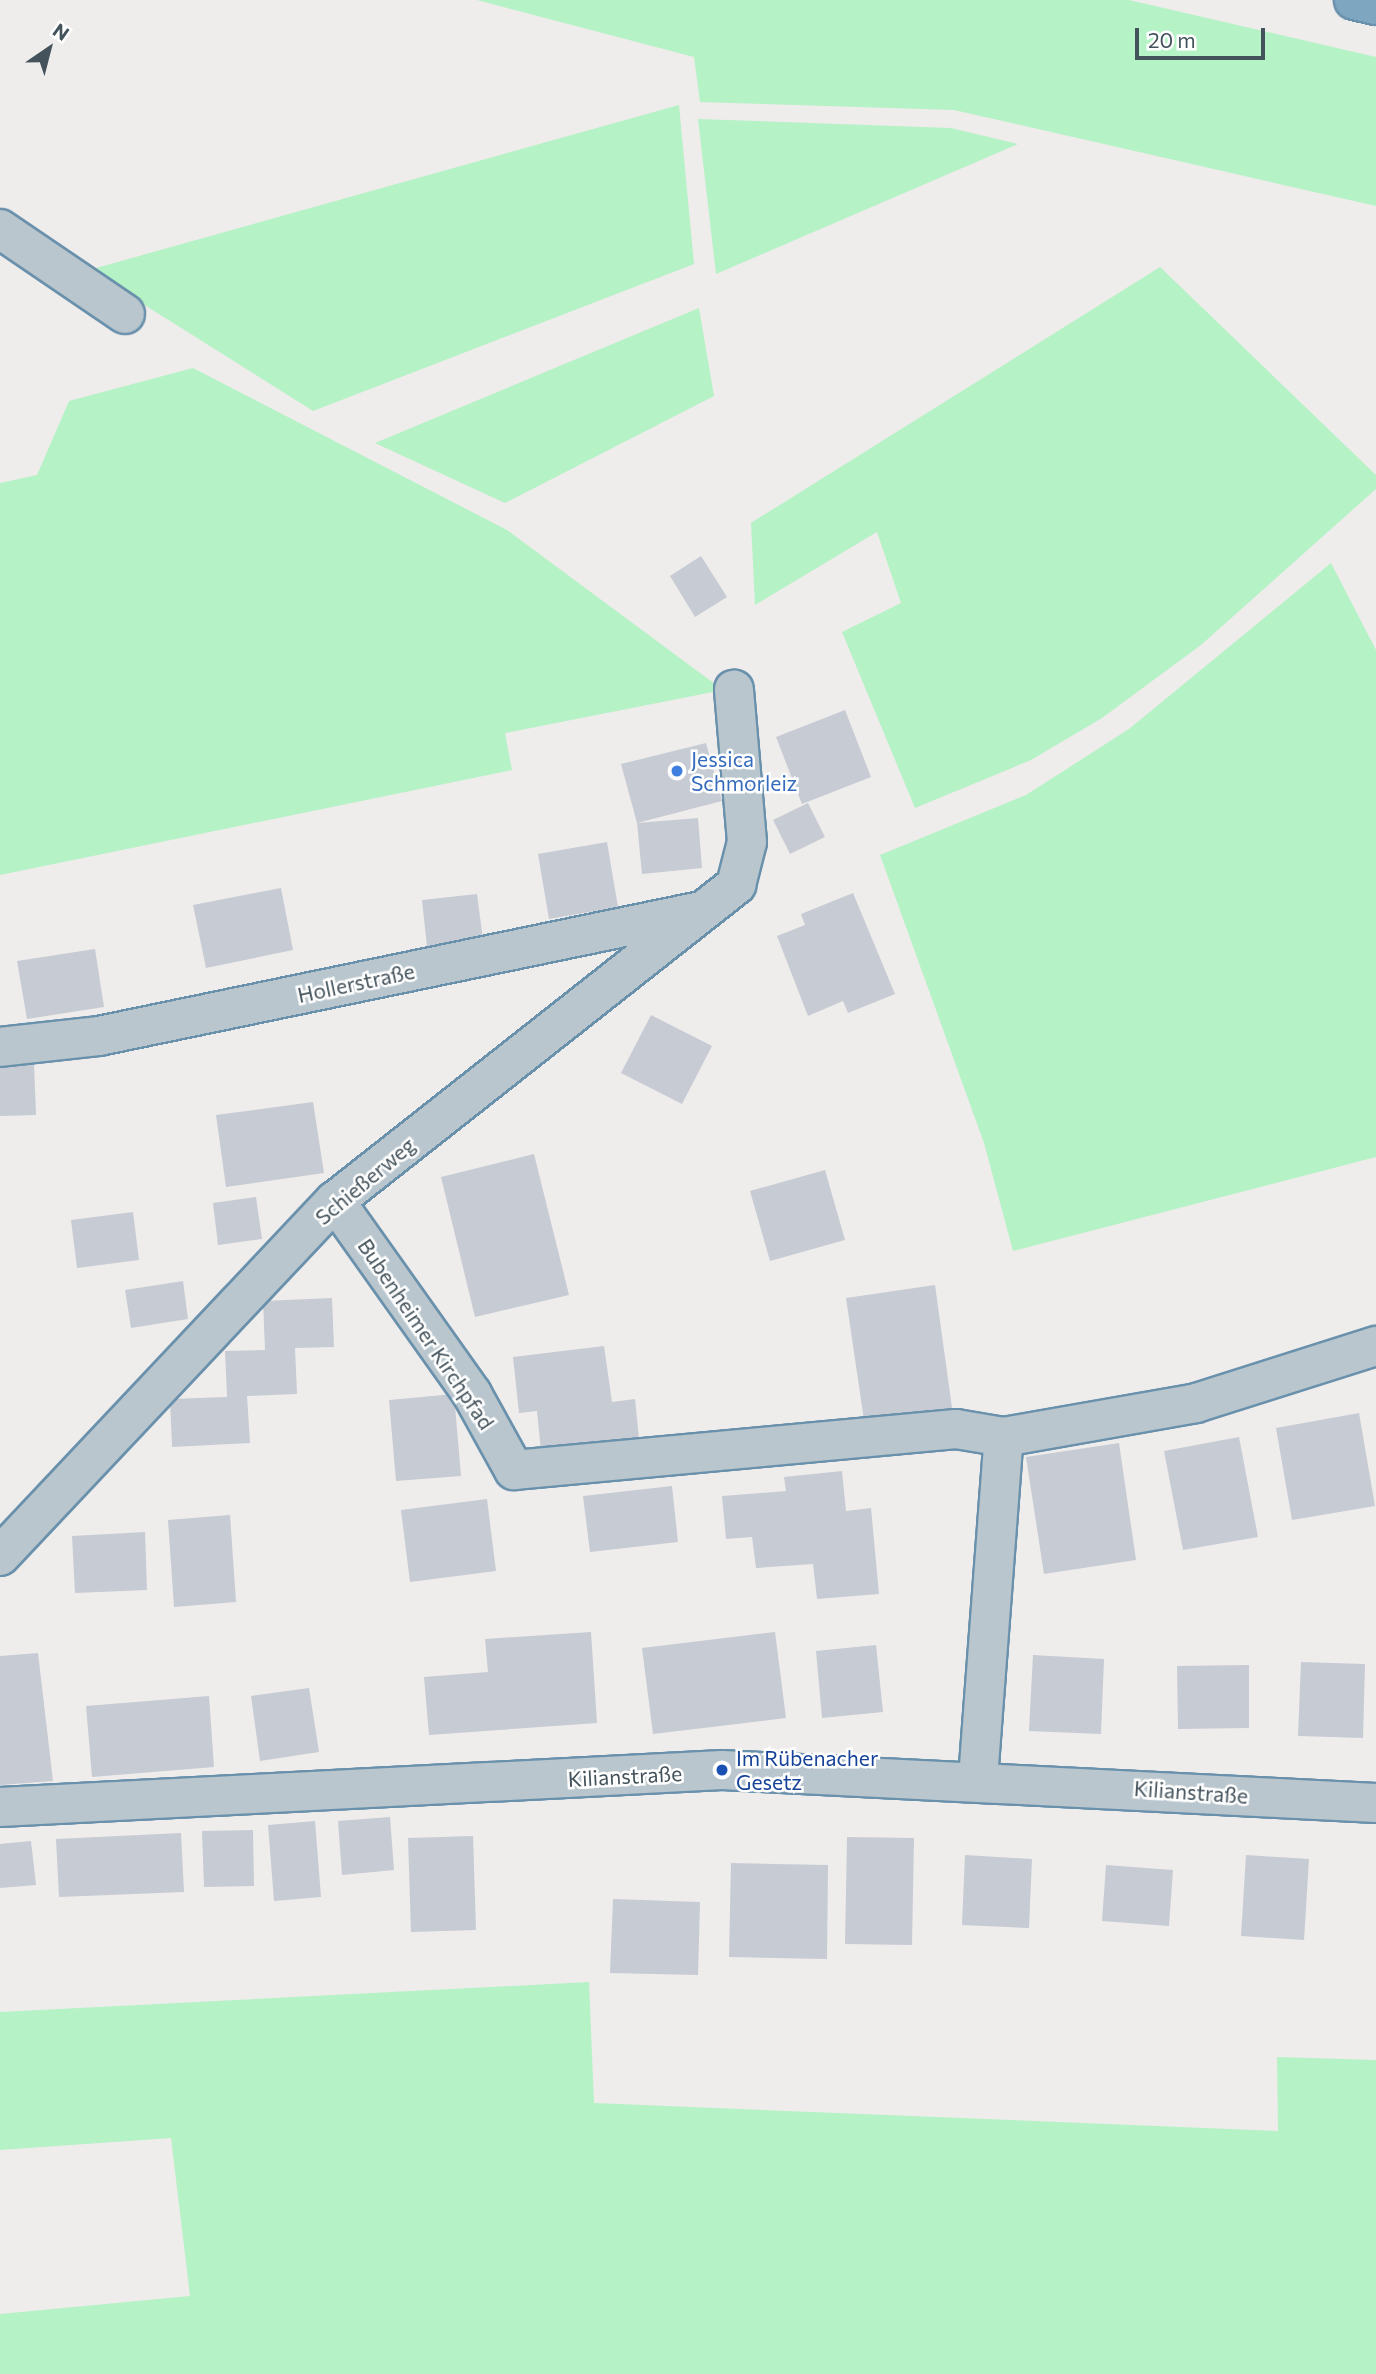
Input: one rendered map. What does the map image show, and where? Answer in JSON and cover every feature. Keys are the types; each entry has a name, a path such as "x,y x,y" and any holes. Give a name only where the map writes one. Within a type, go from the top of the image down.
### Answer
{"highway":[{"path":"1354,0 1376,5"}],"street":[{"path":"0,229 124,314"},
{"name":"Schießerweg","path":"0,1556 335,1201 710,909 736,885 747,842 734,690"},
{"name":"Hollerstraße","path":"0,1047 99,1037 710,909"},
{"name":"Bubenheimer Kirchpfad","path":"335,1201 472,1394 514,1470 956,1429 1004,1437"},
{"path":"978,1779 1004,1437 1196,1403 1365,1348"},
{"name":"Kilianstraße","path":"0,1807 722,1770 978,1779 1376,1804"}],"green space":[{"path":"477,0 1129,0 1376,57 1376,206 954,110 700,102 694,57"},
{"path":"679,105 694,264 313,411 89,270"},
{"path":"698,119 951,128 1018,144 716,274"},
{"path":"1160,267 1376,475 1376,489 1201,645 1102,718 1031,760 915,808 842,632 901,603 877,532 755,605 751,523"},
{"path":"699,308 714,396 505,503 375,443"},
{"path":"193,368 507,530 723,690 505,733 512,770 0,875 0,483 37,475 69,401"},
{"path":"1331,563 1376,650 1376,1157 1013,1251 984,1143 880,855 1026,795 1129,729"},
{"path":"589,1982 594,2103 1278,2131 1277,2057 1376,2060 1376,2374 0,2374 0,2314 190,2296 171,2138 0,2150 0,2012"}],"building":[{"path":"701,556 727,597 695,617 670,576"},
{"path":"845,710 871,777 802,804 776,737"},
{"path":"706,743 722,801 637,823 621,764"},
{"path":"808,803 825,837 790,854 773,820"},
{"path":"698,818 702,868 642,874 637,823"},
{"path":"607,842 618,907 549,919 538,854"},
{"path":"281,888 293,950 206,968 193,905"},
{"path":"853,893 895,994 848,1013 843,1001 808,1016 777,936 805,925 801,914"},
{"path":"477,894 483,940 427,947 422,900"},
{"path":"95,949 104,1007 27,1019 17,961"},
{"path":"651,1015 712,1046 682,1104 621,1073"},
{"path":"34,1063 36,1115 0,1116 0,1065"},
{"path":"313,1102 324,1173 226,1187 216,1115"},
{"path":"534,1154 569,1295 475,1317 441,1177"},
{"path":"825,1170 845,1240 770,1261 750,1191"},
{"path":"256,1197 262,1239 218,1245 213,1203"},
{"path":"133,1212 139,1260 77,1268 71,1220"},
{"path":"183,1281 188,1319 131,1328 125,1290"},
{"path":"935,1285 953,1415 865,1427 846,1298"},
{"path":"332,1298 334,1347 295,1348 297,1394 247,1396 250,1443 172,1447 170,1399 227,1397 225,1351 265,1350 263,1301"},
{"path":"604,1346 612,1402 635,1399 639,1439 541,1451 537,1411 519,1413 513,1357"},
{"path":"454,1394 461,1476 396,1481 389,1400"},
{"path":"1359,1413 1375,1506 1292,1520 1276,1428"},
{"path":"1239,1437 1258,1537 1183,1550 1164,1451"},
{"path":"1119,1443 1136,1560 1044,1574 1026,1457"},
{"path":"842,1471 846,1511 871,1508 879,1594 817,1599 813,1564 756,1568 752,1537 726,1539 722,1496 786,1491 784,1477"},
{"path":"672,1486 678,1542 590,1552 583,1496"},
{"path":"487,1499 496,1571 410,1582 401,1510"},
{"path":"230,1515 236,1602 174,1607 168,1520"},
{"path":"145,1532 147,1590 75,1593 72,1536"},
{"path":"591,1632 597,1723 429,1735 424,1677 488,1672 485,1639"},
{"path":"775,1632 786,1718 653,1734 642,1648"},
{"path":"876,1645 883,1712 822,1718 816,1651"},
{"path":"38,1653 53,1781 0,1785 0,1656"},
{"path":"1033,1655 1104,1659 1101,1734 1029,1731"},
{"path":"1301,1662 1365,1664 1363,1738 1298,1736"},
{"path":"1249,1665 1249,1728 1178,1729 1177,1666"},
{"path":"309,1688 319,1752 260,1761 251,1696"},
{"path":"209,1696 214,1767 92,1777 86,1706"},
{"path":"390,1817 394,1870 342,1875 338,1821"},
{"path":"315,1821 321,1897 274,1901 268,1825"},
{"path":"253,1830 254,1886 204,1887 202,1831"},
{"path":"181,1833 184,1892 59,1897 56,1839"},
{"path":"473,1836 476,1930 411,1932 408,1838"},
{"path":"847,1837 914,1838 912,1945 845,1944"},
{"path":"31,1841 36,1885 0,1888 0,1844"},
{"path":"965,1855 1032,1859 1029,1928 962,1925"},
{"path":"1246,1855 1309,1859 1304,1940 1241,1936"},
{"path":"731,1863 828,1865 827,1959 729,1957"},
{"path":"1106,1865 1173,1870 1169,1926 1102,1921"},
{"path":"613,1899 700,1902 698,1975 610,1973"}],"place":[{"name":"Jessica Schmorleiz","path":"677,771"},
{"name":"Im Rübenacher Gesetz","path":"722,1770"}]}
